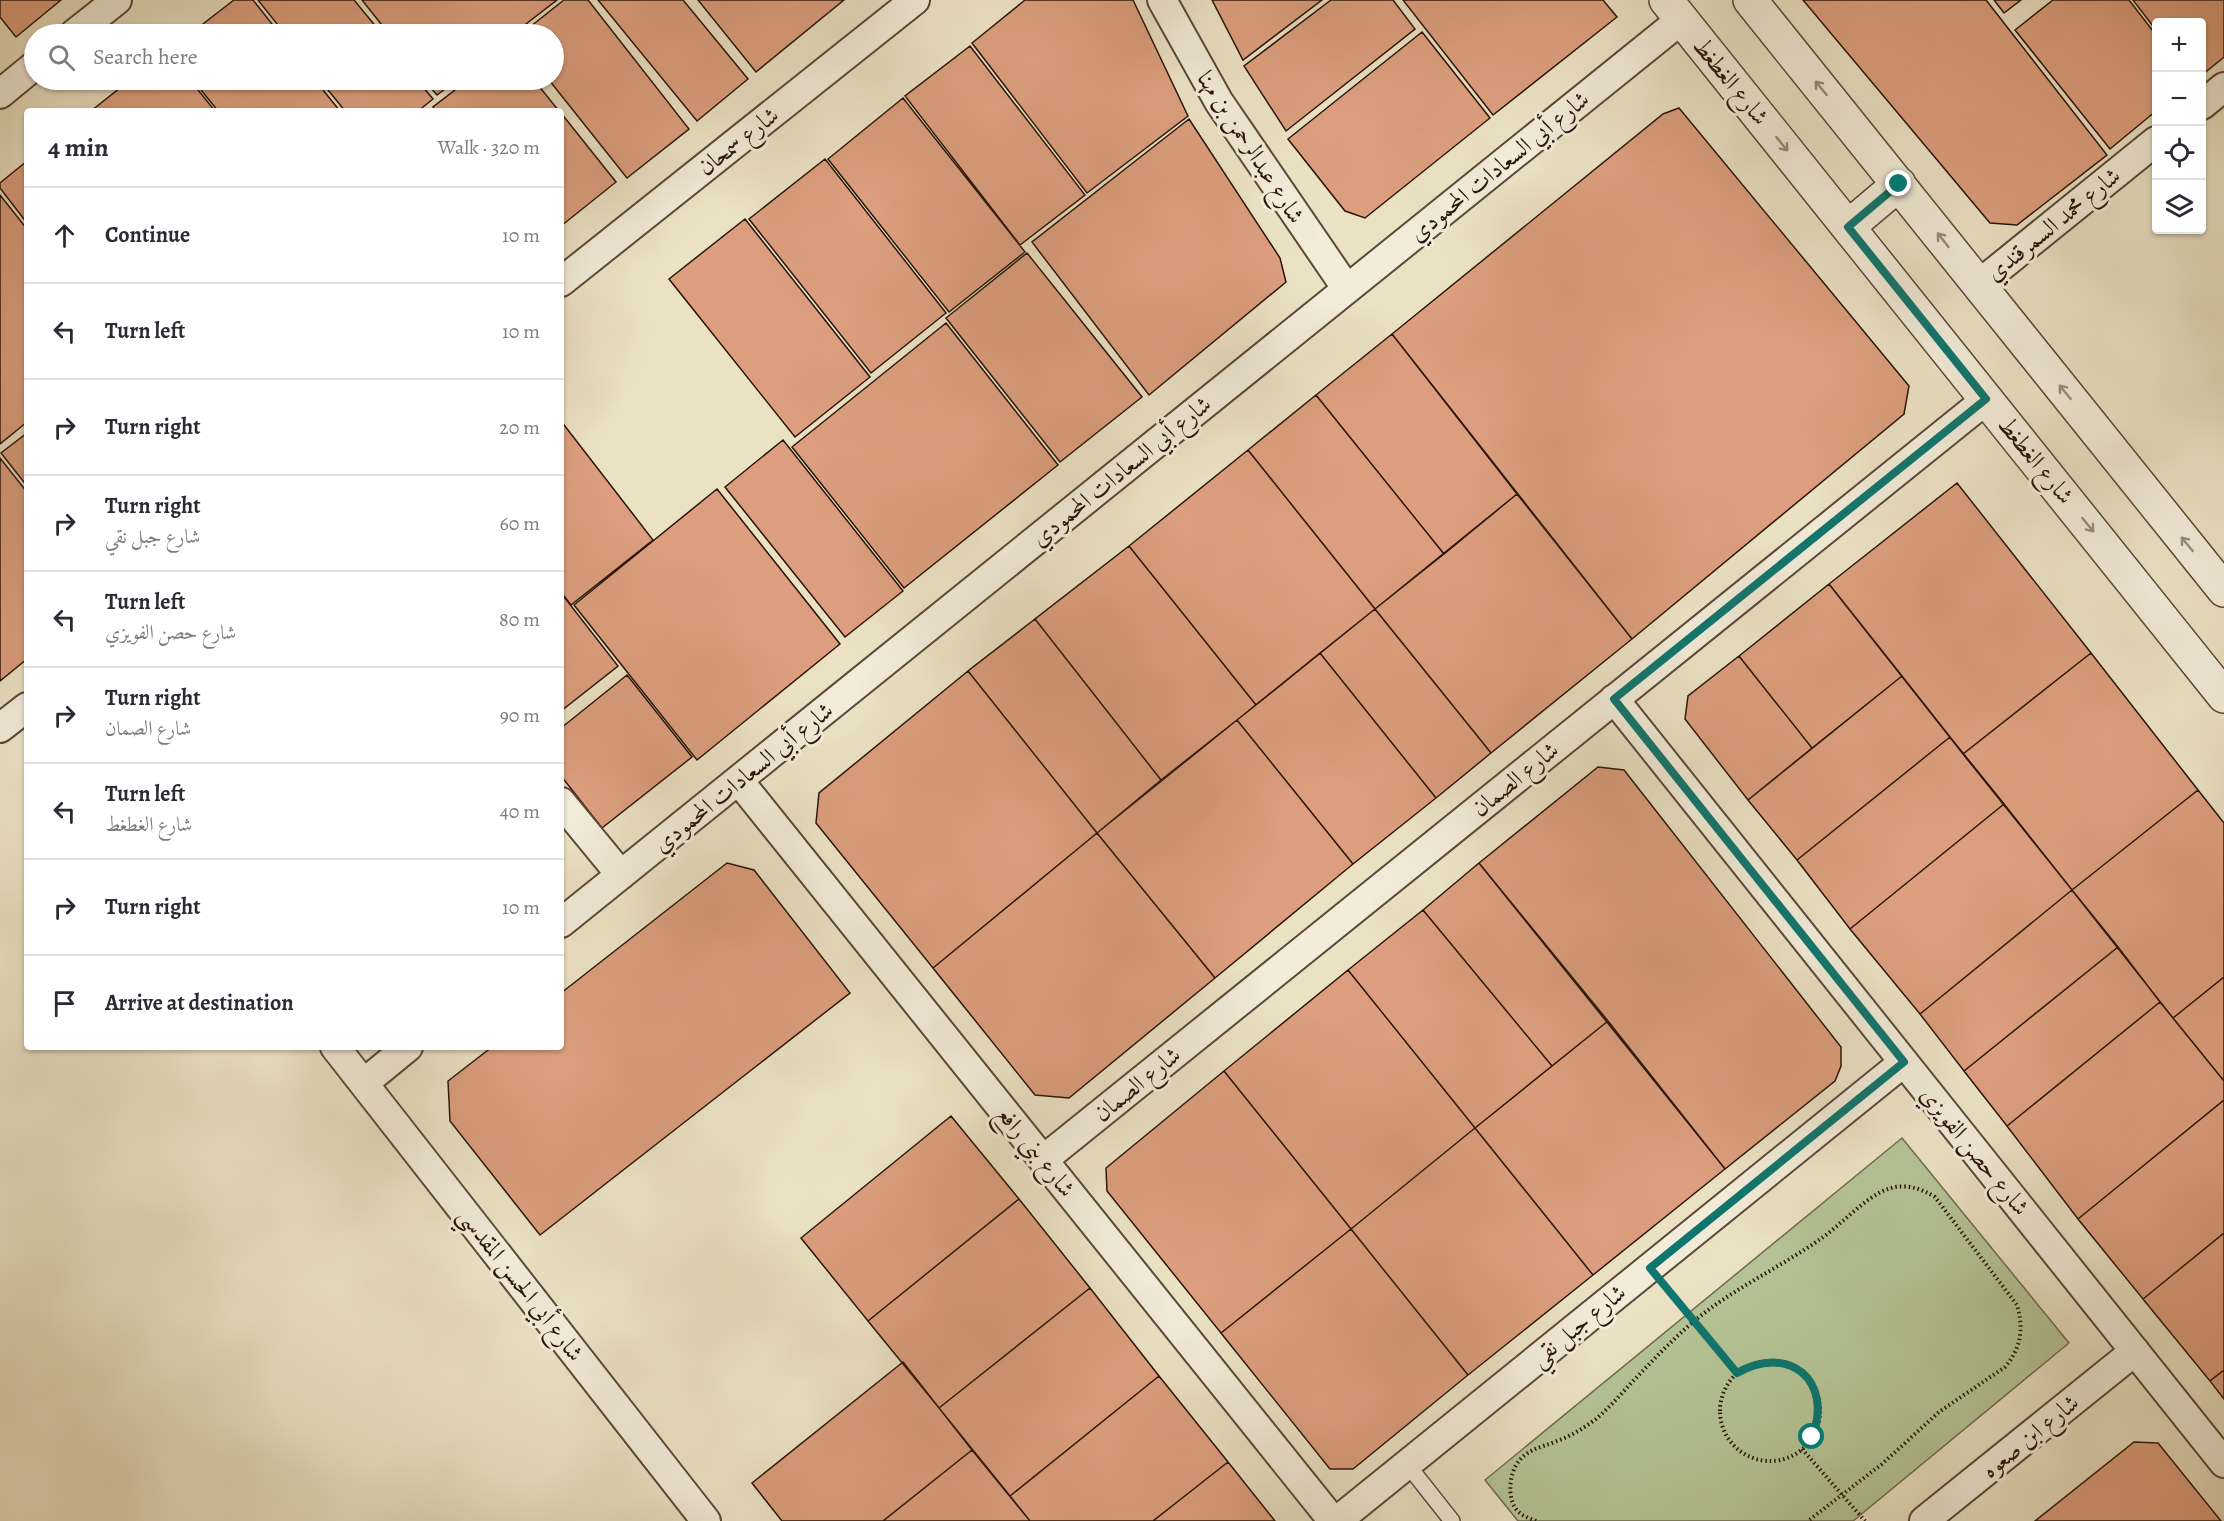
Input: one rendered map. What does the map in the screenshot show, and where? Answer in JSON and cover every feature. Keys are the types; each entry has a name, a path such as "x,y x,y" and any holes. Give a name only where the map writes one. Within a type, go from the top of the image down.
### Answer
{"street":[{"path":"87,24 117,0"},
{"name":"شارع سمحان","path":"564,280 915,0"},
{"name":"شارع عبدالرحمن بن مهنا","path":"1162,0 1220,102 1347,289"},
{"path":"1750,0 2224,590"},
{"name":"شارع أبي السعادات المحمودي","path":"564,921 1347,289 1674,9"},
{"name":"شارع الغطغط","path":"1674,9 2224,696"},
{"path":"0,94 24,74"},
{"path":"2206,102 2224,87"},
{"name":"شارع محمد السمرقندي","path":"1978,285 2152,145"},
{"path":"1848,227 1899,184"},
{"name":"شارع الصمان","path":"1043,1160 1986,399"},
{"name":"شارع حصن الفويزي","path":"1614,699 2224,1463"},
{"path":"0,728 24,709"},
{"name":"شارع بني رافع","path":"739,781 1335,1521"},
{"path":"564,805 621,875"},
{"name":"شارع أبي الحسن المقدسي","path":"337,1050 706,1521"},
{"path":"364,1083 404,1050"},
{"name":"شارع جبل نقي","path":"1335,1521 1904,1062"},
{"name":"شارع ابن صعوه","path":"1924,1521 2135,1351"}],"lane":[{"path":"1407,1464 1452,1521"}],"path":[{"path":"1536,1521 1519,1513 1510,1489 1511,1478 1522,1457 1530,1450 1556,1442 1597,1418 1659,1353 1694,1321 1735,1290 1779,1267 1820,1239 1875,1194 1898,1186 1923,1190 1935,1197 2017,1305 2022,1333 2018,1347 2013,1358 2005,1367 1939,1412 1843,1496 1808,1521"},
{"path":"1650,1268 1737,1373"},
{"path":"1766,1361 1796,1368 1808,1378 1816,1392 1819,1407 1818,1423 1812,1437 1802,1449 1789,1458 1774,1461 1758,1460 1744,1454 1732,1444 1724,1430 1720,1415 1721,1399 1727,1385 1737,1373 1751,1365 1766,1361"},
{"path":"1802,1449 1865,1521"}],"green space":[{"path":"1902,1138 2069,1343 1853,1521 1518,1521 1485,1480"}],"building":[{"path":"0,0 61,0 32,24 24,24 24,30 16,37 0,17"},
{"path":"234,0 253,0 272,24 203,24"},
{"path":"258,0 354,0 374,24 277,24"},
{"path":"362,0 557,0 526,24 381,24"},
{"path":"564,0 588,0 689,129 627,178 557,90 564,90 564,24 534,24"},
{"path":"598,0 683,0 748,79 697,121"},
{"path":"698,0 844,0 756,72"},
{"path":"1025,0 1133,0 1188,116 1087,193 972,43"},
{"path":"1212,0 1322,0 1243,60"},
{"path":"1331,0 1393,0 1415,29 1286,131 1244,66"},
{"path":"1403,0 1603,0 1617,17 1493,115"},
{"path":"1803,0 1986,0 2107,155 2017,225 1990,223"},
{"path":"1994,0 2021,0 2004,13"},
{"path":"2053,0 2129,0 2152,30 2152,114 2110,149 2015,30"},
{"path":"2133,0 2224,0 2224,57 2206,72 2206,18 2152,18 2152,25"},
{"path":"1422,32 1490,118 1365,218 1345,211 1288,139"},
{"path":"970,46 1085,195 1020,245 905,96"},
{"path":"117,90 198,90 213,108 95,108"},
{"path":"201,90 323,90 338,108 216,108"},
{"path":"328,90 425,90 433,99 422,108 343,108"},
{"path":"433,90 444,90 437,95"},
{"path":"455,90 542,90 557,108 434,108"},
{"path":"903,98 1025,252 949,312 828,159"},
{"path":"1679,108 1909,386 1904,414 1632,639 1392,334 1663,114"},
{"path":"564,117 616,182 564,224"},
{"path":"1189,119 1280,258 1286,282 1149,395 1032,242"},
{"path":"825,159 946,313 871,373 749,219"},
{"path":"24,163 24,219 0,188 0,183"},
{"path":"0,195 24,225 24,424 0,444"},
{"path":"745,219 870,377 795,437 669,279"},
{"path":"1027,253 1142,397 1060,462 946,318"},
{"path":"946,323 1058,465 904,588 792,447"},
{"path":"1392,334 1517,494 1444,554 1316,395"},
{"path":"1316,395 1444,554 1375,609 1248,450"},
{"path":"564,425 653,540 571,605 564,596"},
{"path":"24,435 24,482 1,453"},
{"path":"783,440 903,591 845,637 725,487"},
{"path":"1248,450 1375,609 1256,705 1129,546"},
{"path":"0,458 24,488 24,661 0,681"},
{"path":"1957,483 2091,653 1963,754 1829,584"},
{"path":"717,489 840,644 697,760 574,605"},
{"path":"1517,494 1632,639 1491,753 1375,609"},
{"path":"1129,546 1256,705 1161,780 1035,619"},
{"path":"1829,584 1902,676 1812,748 1739,656"},
{"path":"564,597 618,666 564,709"},
{"path":"1375,609 1491,753 1436,798 1320,653"},
{"path":"1035,619 1161,780 1097,833 968,671"},
{"path":"1320,653 1436,798 1353,864 1237,720"},
{"path":"2091,653 2198,790 2072,890 1963,754"},
{"path":"1739,656 1812,748 1748,800 1685,719 1688,696"},
{"path":"968,671 1097,833 933,968 816,823 819,793"},
{"path":"627,675 692,757 602,828 564,780 564,726"},
{"path":"1902,676 1950,737 1797,860 1748,800"},
{"path":"1237,720 1353,864 1215,978 1097,833"},
{"path":"1950,737 2004,804 1850,929 1797,860"},
{"path":"1598,767 1624,770 1841,1047 1841,1066 1835,1081 1725,1169 1479,863"},
{"path":"2198,790 2224,823 2224,977 2173,1018 2072,890"},
{"path":"2004,804 2072,890 1920,1014 1850,929"},
{"path":"1097,833 1215,978 1069,1098 1035,1095 933,968"},
{"path":"727,863 754,870 850,993 540,1235 450,1121 448,1081 488,1050 564,1050 564,991"},
{"path":"1479,863 1608,1021 1552,1066 1423,910"},
{"path":"2072,890 2118,947 1964,1071 1920,1014"},
{"path":"1423,910 1552,1066 1475,1128 1348,970"},
{"path":"2118,947 2160,1002 2007,1126 1964,1071"},
{"path":"1348,970 1475,1128 1351,1229 1224,1071"},
{"path":"2224,977 2224,1081 2173,1018"},
{"path":"2160,1002 2224,1081 2224,1100 2078,1219 2007,1126"},
{"path":"1608,1021 1725,1169 1593,1275 1475,1128"},
{"path":"1224,1071 1351,1229 1221,1333 1107,1191 1106,1168"},
{"path":"2224,1100 2224,1233 2143,1299 2078,1219"},
{"path":"951,1116 1019,1199 868,1321 801,1238"},
{"path":"1475,1128 1593,1275 1468,1375 1351,1229"},
{"path":"1019,1199 1090,1288 939,1408 868,1321"},
{"path":"1351,1229 1468,1375 1353,1469 1330,1469 1221,1333"},
{"path":"2224,1233 2224,1370 2210,1381 2143,1299"},
{"path":"1090,1288 1159,1376 1010,1496 939,1408"},
{"path":"903,1362 972,1450 883,1521 782,1521 752,1483"},
{"path":"2224,1370 2224,1399 2210,1381"},
{"path":"1159,1376 1228,1462 1153,1521 1030,1521 1010,1496"},
{"path":"2134,1442 2158,1443 2221,1521 2035,1521"},
{"path":"972,1450 1030,1521 883,1521"},
{"path":"1228,1462 1275,1521 1153,1521"}],"route":[{"path":"1812,1437 1818,1423 1819,1407 1816,1392 1808,1378 1796,1368 1766,1361 1751,1365 1737,1373 1650,1268 1904,1062 1614,699 1986,399 1848,227 1899,184"}]}
